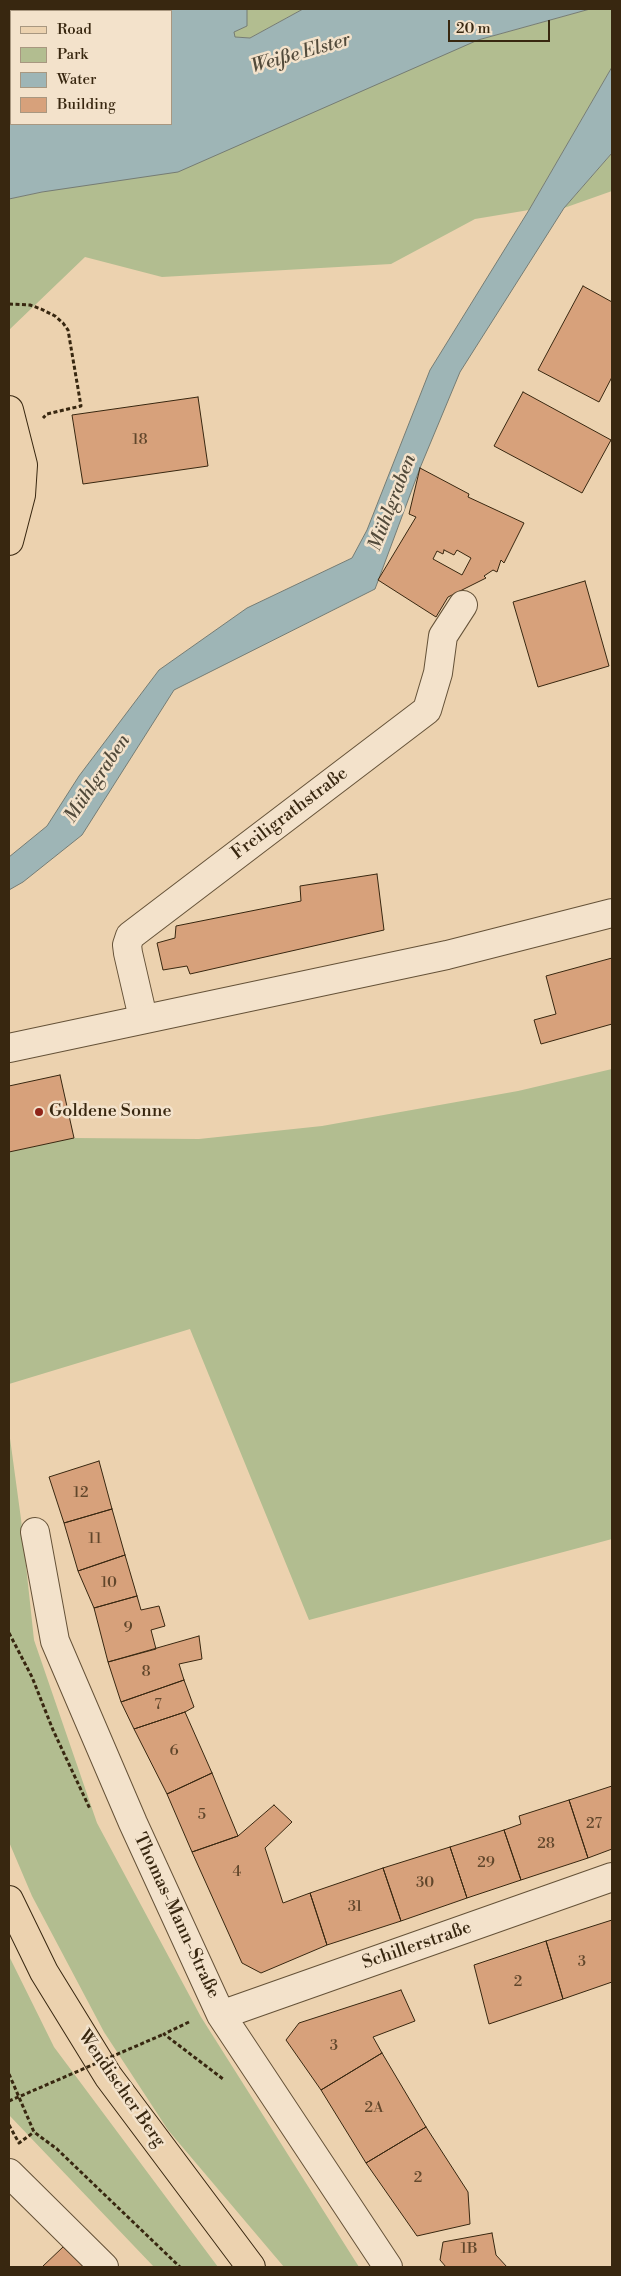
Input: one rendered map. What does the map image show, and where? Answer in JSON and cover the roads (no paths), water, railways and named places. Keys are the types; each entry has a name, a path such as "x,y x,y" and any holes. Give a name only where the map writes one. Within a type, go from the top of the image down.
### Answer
{"main road":[{"path":"9,541 21,495 23,465 10,415"},
{"name":"Wendischer Berg","path":"9,1900 44,1972 108,2076 251,2267"}],"street":[{"name":"Freiligrathstraße","path":"143,1018 128,953 127,945 130,936 427,710 438,672 443,636 463,605"},
{"path":"9,1048 143,1018 447,955 612,913"},
{"name":"Thomas-Mann-Straße","path":"35,1532 55,1640 133,1823 221,2015 388,2267"},
{"name":"Schillerstraße","path":"221,2015 612,1877"},
{"path":"9,2173 104,2267"}],"water":[{"name":"Weiße Elster","path":"247,9 247,26 234,32 235,37 250,38 303,9 590,9 478,40 178,172 42,192 9,199 10,50 10,125 172,125 172,10 106,10"},
{"name":"Mühlgraben","path":"612,67 612,153 564,208 460,372 420,468 375,589 174,690 82,835 23,882 9,890 9,857 47,826 79,776 159,670 247,608 352,558 367,530 430,370 529,210"}],"place":[{"name":"Goldene Sonne","path":"39,1112"}]}
